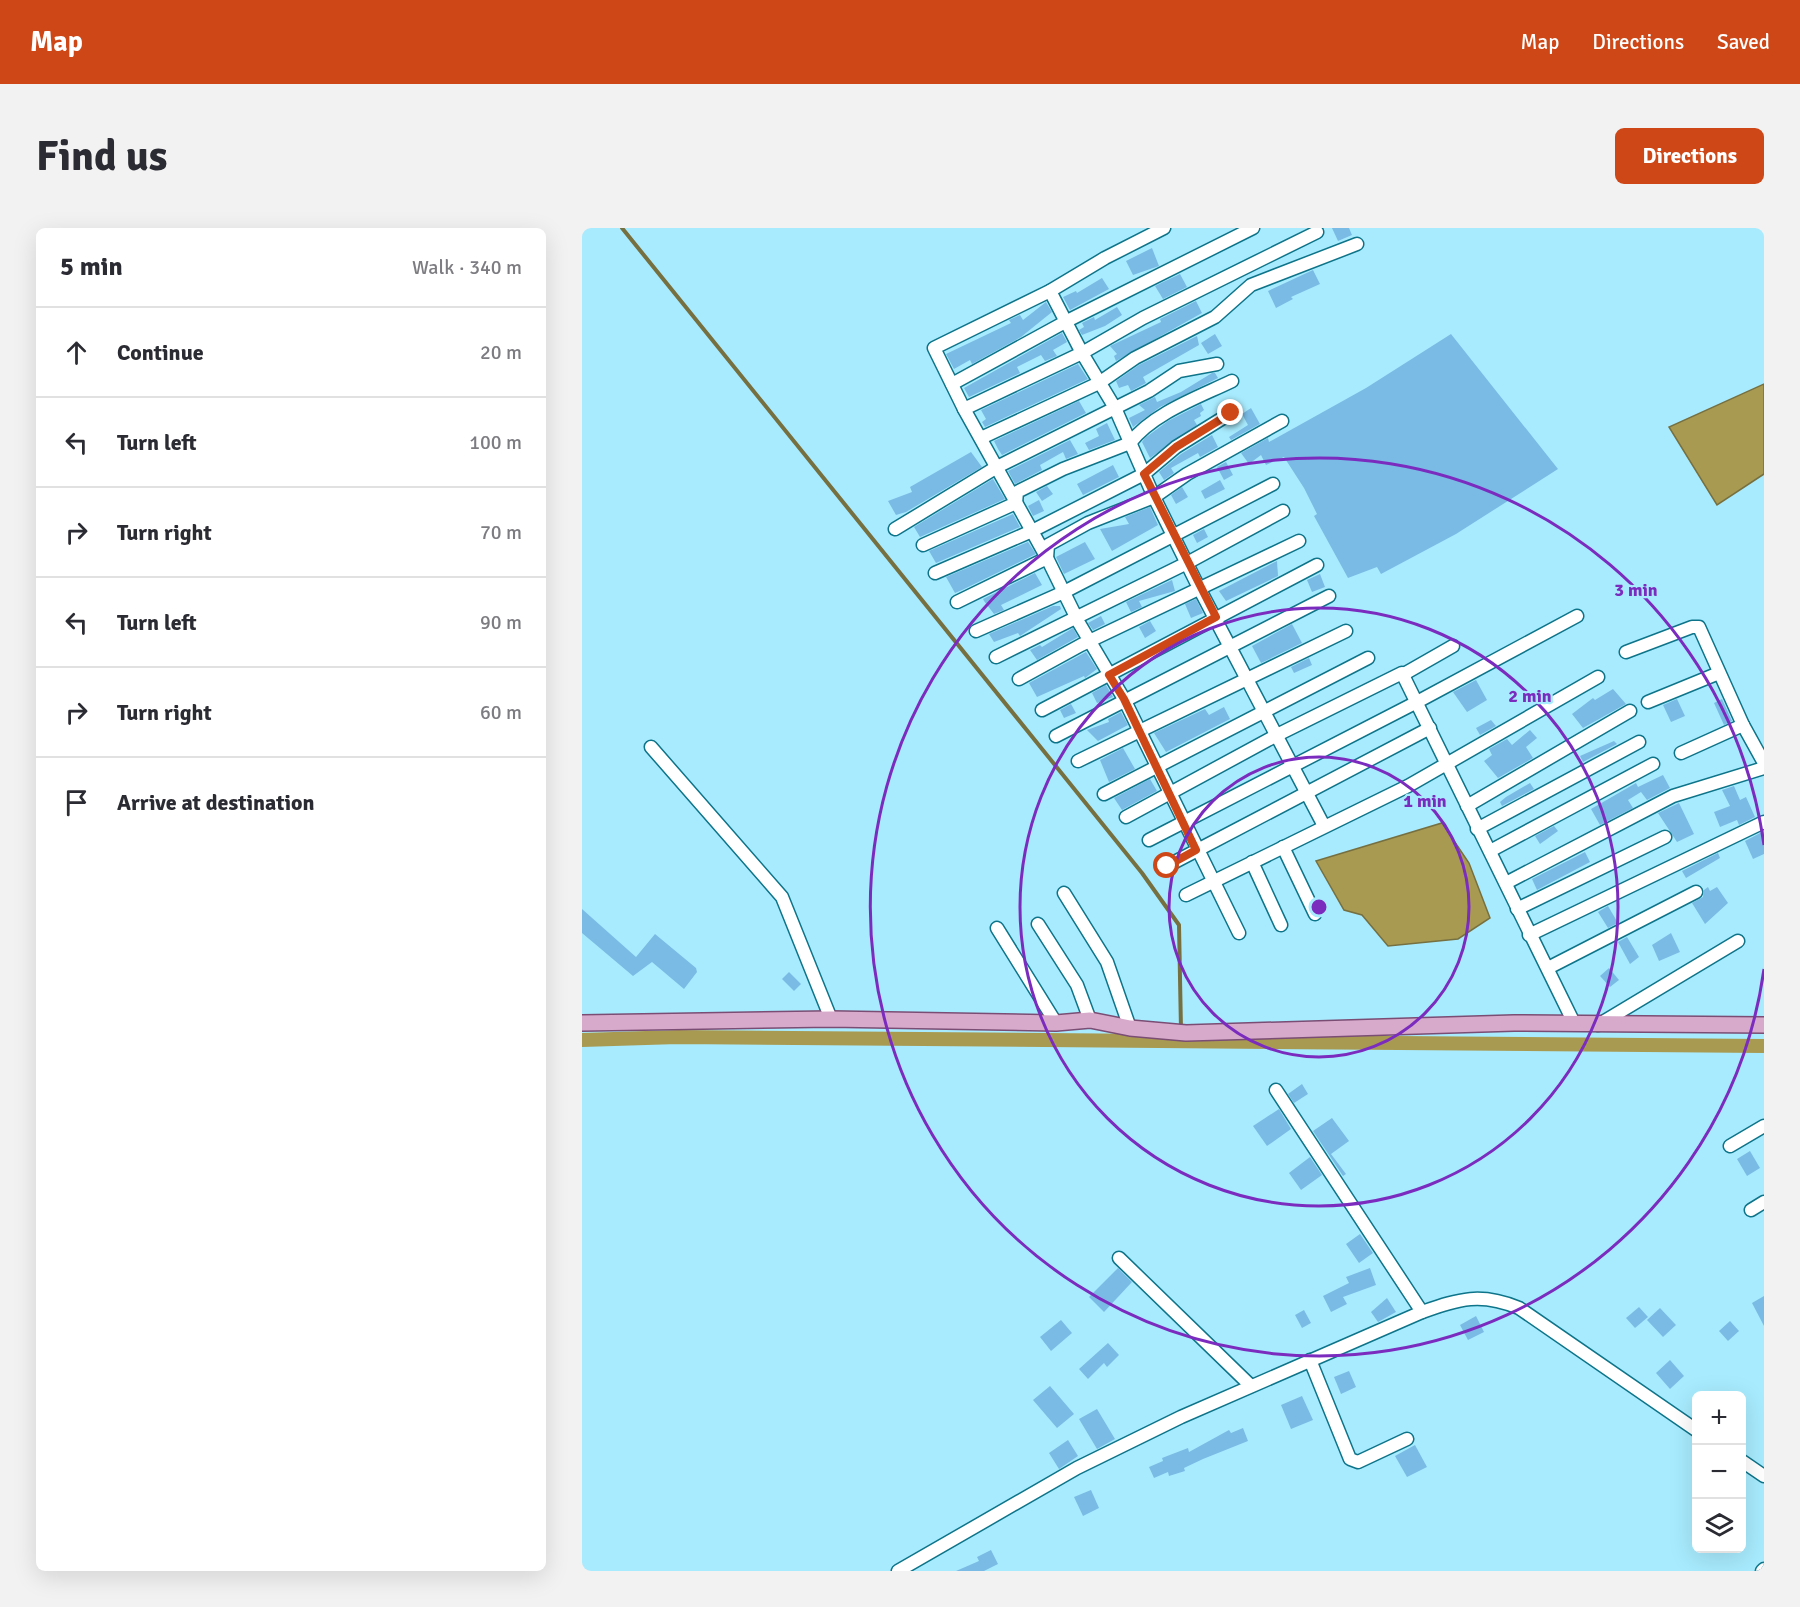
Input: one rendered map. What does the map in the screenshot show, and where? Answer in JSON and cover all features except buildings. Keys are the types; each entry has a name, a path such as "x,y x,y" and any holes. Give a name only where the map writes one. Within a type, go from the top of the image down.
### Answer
{"main road":[{"path":"582,1023 831,1020 1056,1023 1090,1020 1130,1028 1179,1032 1574,1023 1764,1025"}],"street":[{"path":"952,384 1067,321 1253,228"},
{"path":"1159,229 1050,291 934,348 964,409 1047,558 1076,617 1124,699 1196,850 1239,933"},
{"path":"964,409 1082,353 1143,318 1317,232"},
{"path":"981,438 1099,383 1135,358 1215,317 1251,285 1357,244"},
{"path":"1050,291 1082,353 1115,408 1154,497 1199,588 1231,644 1324,826"},
{"path":"895,529 997,467 1149,391 1179,371 1217,364"},
{"path":"1016,503 1017,492 1063,469 1130,443 1160,418 1232,381"},
{"path":"935,573 1032,531 1144,474 1176,447 1231,413"},
{"path":"1047,558 1048,545 1088,523 1154,497 1187,474 1282,421"},
{"path":"976,631 1064,592 1273,484"},
{"path":"923,544 1016,503"},
{"path":"996,657 1187,563 1282,511"},
{"path":"1019,679 1089,641 1299,541"},
{"path":"957,602 1047,558"},
{"path":"1042,710 1317,565"},
{"path":"1056,736 1231,644 1329,596"},
{"path":"1149,840 1293,767 1577,616"},
{"path":"1626,652 1697,626 1701,630 1743,725 1764,763"},
{"path":"1078,761 1140,733 1247,678 1346,631"},
{"path":"1126,817 1277,735 1396,674 1404,674 1453,646"},
{"path":"1104,794 1368,658"},
{"path":"1648,702 1719,673"},
{"path":"1404,674 1477,829 1574,1023"},
{"path":"1186,895 1447,764 1598,677"},
{"path":"1467,806 1629,711"},
{"path":"1681,753 1743,725"},
{"path":"1167,866 1430,728"},
{"path":"1477,829 1639,742"},
{"path":"651,747 782,897 831,1020"},
{"path":"1490,851 1653,764"},
{"path":"1506,883 1673,796 1764,768"},
{"path":"1529,935 1764,822"},
{"path":"1517,909 1665,837"},
{"path":"1282,847 1315,914"},
{"path":"1251,862 1281,925"},
{"path":"1548,968 1696,892"},
{"path":"1064,893 1107,962 1130,1028"},
{"path":"1038,924 1077,986 1090,1020"},
{"path":"997,927 1056,1023"},
{"path":"1597,1025 1738,941"},
{"path":"1276,1090 1422,1312"},
{"path":"1730,1146 1764,1126"},
{"path":"1751,1210 1764,1202"},
{"path":"1119,1258 1251,1386"},
{"path":"898,1571 1077,1468 1251,1386 1422,1312 1458,1299 1475,1297 1503,1301 1520,1308 1692,1427"},
{"path":"1310,1360 1350,1459 1358,1462 1407,1439"},
{"path":"1746,1464 1764,1476"}],"shaded area":[{"path":"1764,384 1764,474 1717,505 1669,427"},
{"path":"1442,823 1469,863 1490,918 1458,939 1388,946 1362,915 1344,910 1316,861"}],"waterway":[{"path":"622,228 1142,873 1179,925 1181,1030"},
{"path":"582,1040 678,1037 1764,1046"}],"route":[{"path":"1167,866 1196,850 1124,699 1109,675 1216,617 1199,588 1144,474 1176,447 1231,413"}]}
